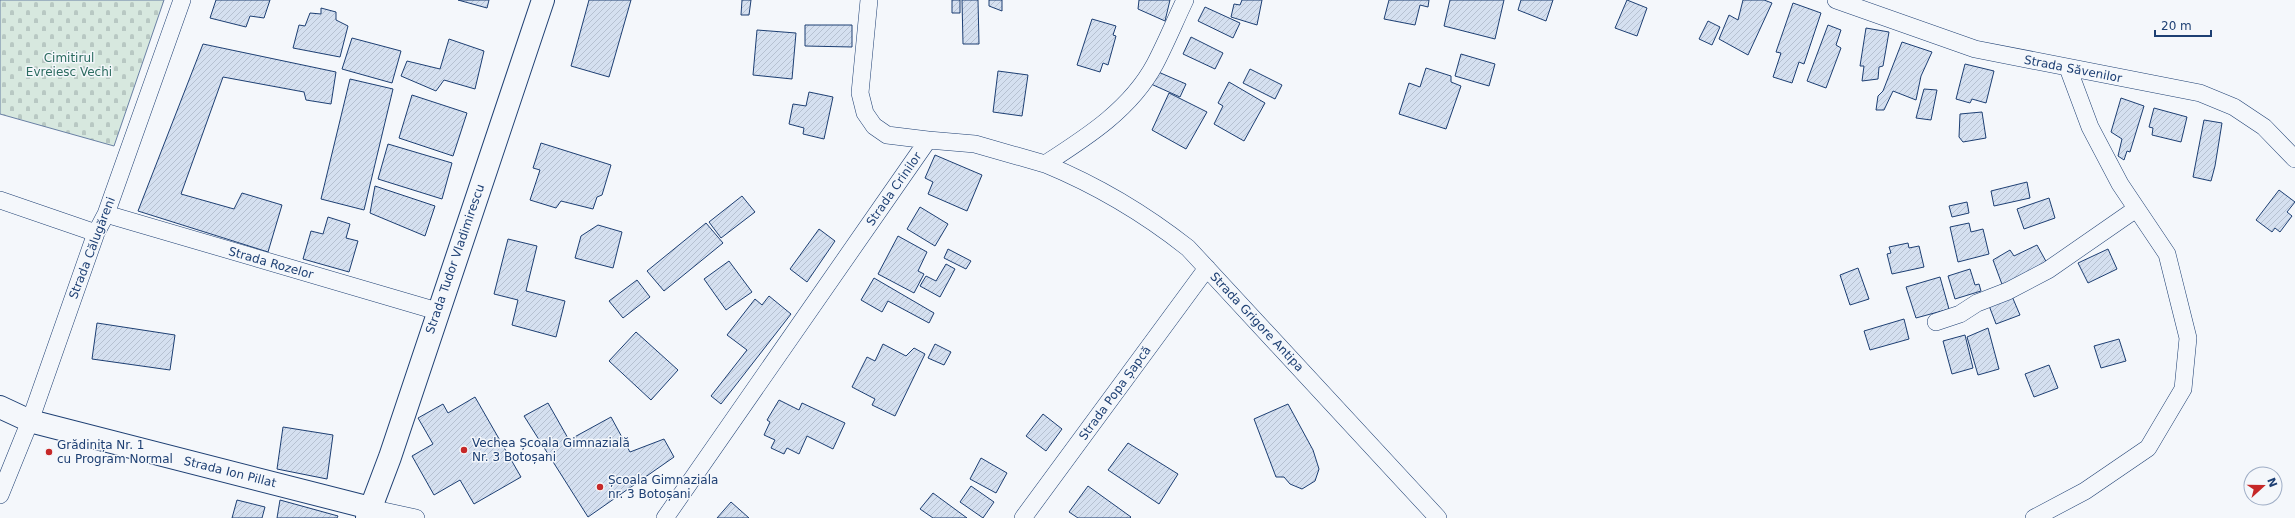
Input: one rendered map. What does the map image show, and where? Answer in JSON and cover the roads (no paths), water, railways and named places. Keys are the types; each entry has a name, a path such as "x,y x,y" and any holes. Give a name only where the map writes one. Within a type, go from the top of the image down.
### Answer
{"main road":[{"name":"Strada Tudor Vladimirescu","path":"368,513 390,457 437,311 543,0"},
{"name":"Strada Ion Pillat","path":"0,407 30,421 368,513"}],"street":[{"name":"Strada Călugăreni","path":"0,495 30,421 96,233 106,214 182,0"},
{"path":"870,0 860,93 865,113 874,126 887,135 928,140"},
{"path":"1046,164 1092,134 1134,94 1154,65 1185,0"},
{"name":"Strada Săvenilor","path":"1836,0 1975,49 2200,93 2234,107 2264,127 2295,159"},
{"path":"2034,518 2085,491 2148,448 2183,389 2188,338 2167,254 2136,209 2090,127 2068,68"},
{"name":"Strada Crinilor","path":"665,518 928,140 975,144 1046,164"},
{"name":"Strada Grigore Antipa","path":"1046,164 1070,174 1154,221 1188,248 1438,518"},
{"path":"0,200 96,233"},
{"path":"1936,322 1960,314 1977,303 2008,291 2048,270 2136,209"},
{"name":"Strada Rozelor","path":"106,214 437,311"},
{"name":"Strada Popa Șapcă","path":"1023,518 1207,268"},
{"name":"Strada Ion Pillat","path":"368,513 416,518"}],"place":[{"name":"Vechea Școala Gimnazială Nr. 3 Botoșani","path":"464,450"},
{"name":"Grădinița Nr. 1 cu Program Normal","path":"49,452"},
{"name":"Școala Gimnaziala nr. 3 Botoșani","path":"600,487"}],"park label":[{"name":"Cimitirul Evreiesc Vechi","path":"69,65"}]}
